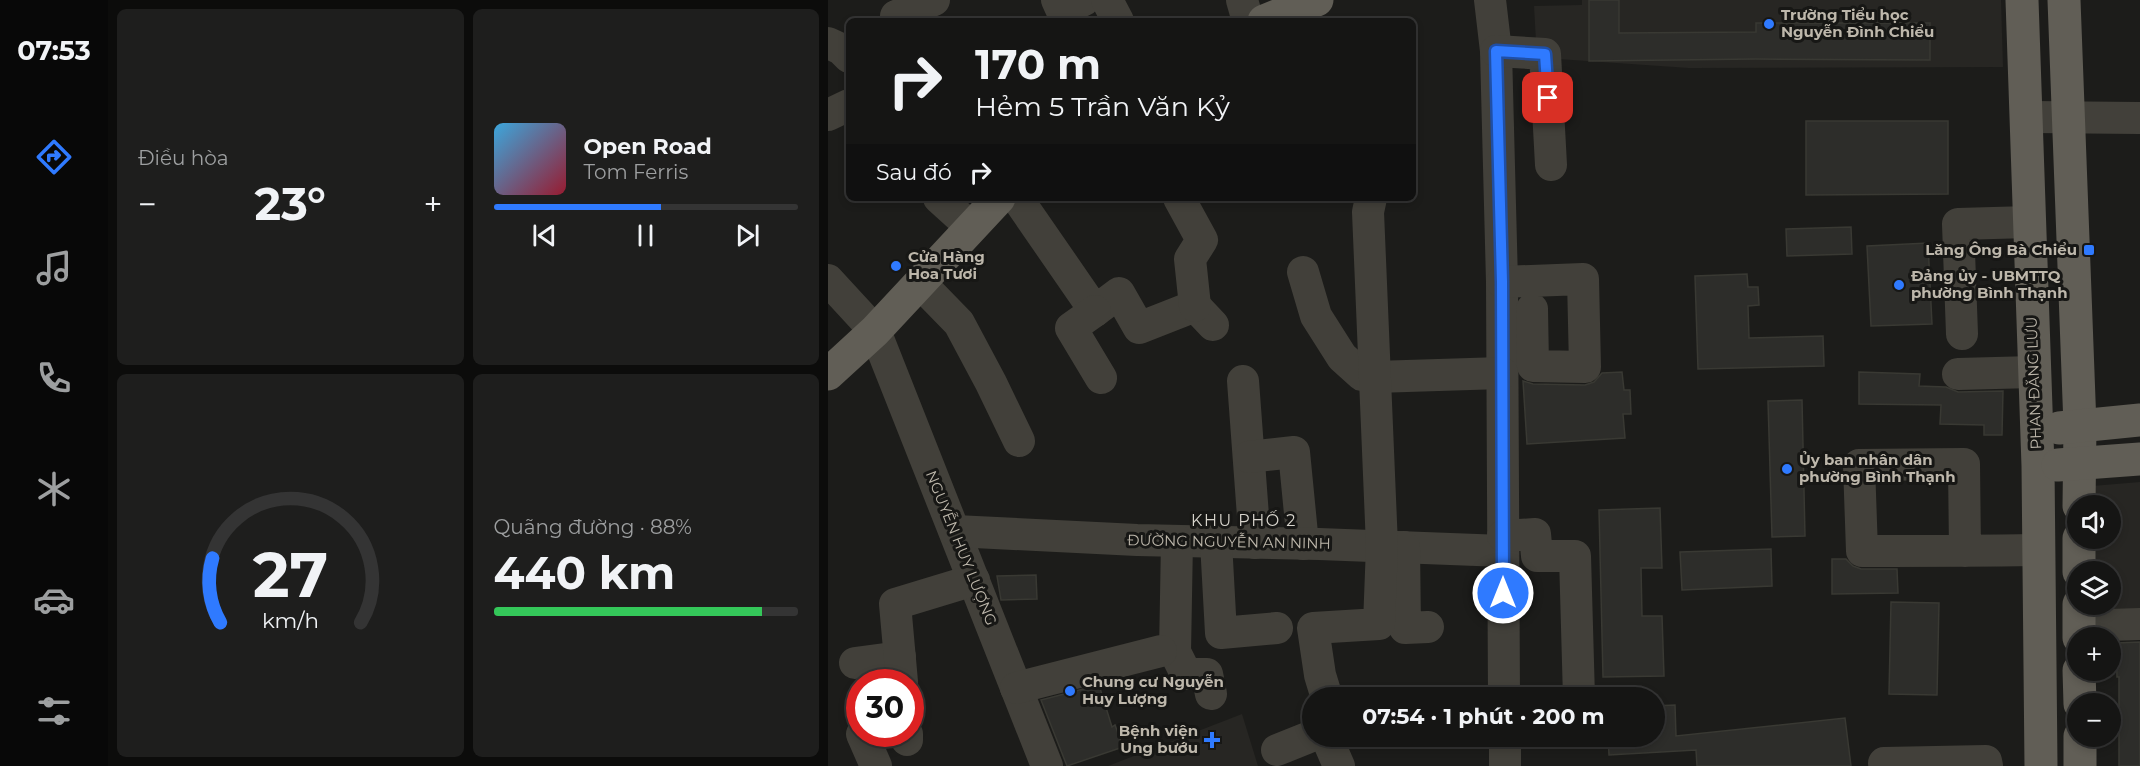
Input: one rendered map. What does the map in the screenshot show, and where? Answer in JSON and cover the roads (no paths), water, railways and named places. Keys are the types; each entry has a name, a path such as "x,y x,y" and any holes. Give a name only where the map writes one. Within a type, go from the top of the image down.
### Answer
{"main road":[{"path":"1272,18 1317,0"},
{"name":"PHAN ĐĂNG LƯU","path":"2022,0 2038,466 2041,766"},
{"path":"2064,0 2080,426 2079,495"},
{"path":"828,374 875,331 996,201"},
{"path":"2036,430 2140,420"},
{"path":"2038,466 2140,459"},
{"path":"2080,747 2080,766"}],"street":[{"path":"896,12 934,0"},
{"path":"1057,0 1062,11 1084,0"},
{"path":"1107,0 1116,18"},
{"path":"1242,0 1247,18"},
{"path":"1490,0 1496,51 1502,282 1504,687"},
{"path":"828,43 846,54"},
{"path":"1496,51 1545,54 1551,165"},
{"path":"828,115 846,106"},
{"path":"2026,117 2140,118"},
{"path":"942,201 971,227"},
{"path":"1019,201 1095,311"},
{"path":"1370,201 1368,212 1375,377 1393,547 1405,628 1428,627"},
{"path":"1101,378 1071,328 1119,293 1139,328 1204,316 1190,259 1202,240 1185,209"},
{"path":"1962,334 1958,224 2029,222"},
{"path":"1303,272 1316,316 1342,357 1362,375 1375,377 1502,373"},
{"path":"1502,282 1583,279 1585,367 1533,366 1532,309"},
{"path":"828,280 875,331"},
{"path":"920,282 959,323 1019,441"},
{"name":"NGUYỄN HUY LƯỢNG","path":"875,331 1047,766"},
{"path":"1958,374 2033,372"},
{"path":"1243,381 1255,543"},
{"path":"1249,456 1294,452 1303,544"},
{"name":"ĐƯỜNG NGUYỄN AN NINH","path":"955,531 1177,541 1393,547 1503,544 1535,534 1537,556 1575,556 1579,687"},
{"path":"1177,541 1175,652 1186,674 1207,674 1211,694"},
{"path":"1216,542 1221,633 1277,628"},
{"path":"1324,687 1313,628 1379,624 1393,547"},
{"path":"1965,551 2039,550"},
{"path":"901,669 895,604 974,580"},
{"path":"2079,623 2140,624"},
{"path":"1016,688 1161,651"},
{"path":"855,663 894,669"},
{"path":"1277,750 1302,740"},
{"path":"868,747 876,766"},
{"path":"1331,747 1339,766"},
{"path":"1505,747 1505,766"},
{"path":"1884,763 1986,761 1987,766"}],"place":[{"name":"Trường Tiểu học Nguyễn Đình Chiểu","path":"1769,24"},
{"name":"Lăng Ông Bà Chiểu","path":"2089,250"},
{"name":"Cửa Hàng Hoa Tươi","path":"896,266"},
{"name":"Đảng ủy - UBMTTQ phường Bình Thạnh","path":"1899,285"},
{"name":"Ủy ban nhân dân phường Bình Thạnh","path":"1787,469"},
{"name":"Chung cư Nguyễn Huy Lượng","path":"1070,691"},
{"name":"Bệnh viện Ung bướu","path":"1212,740"}],"district":[{"name":"KHU PHỐ 2","path":"1244,520"}]}
